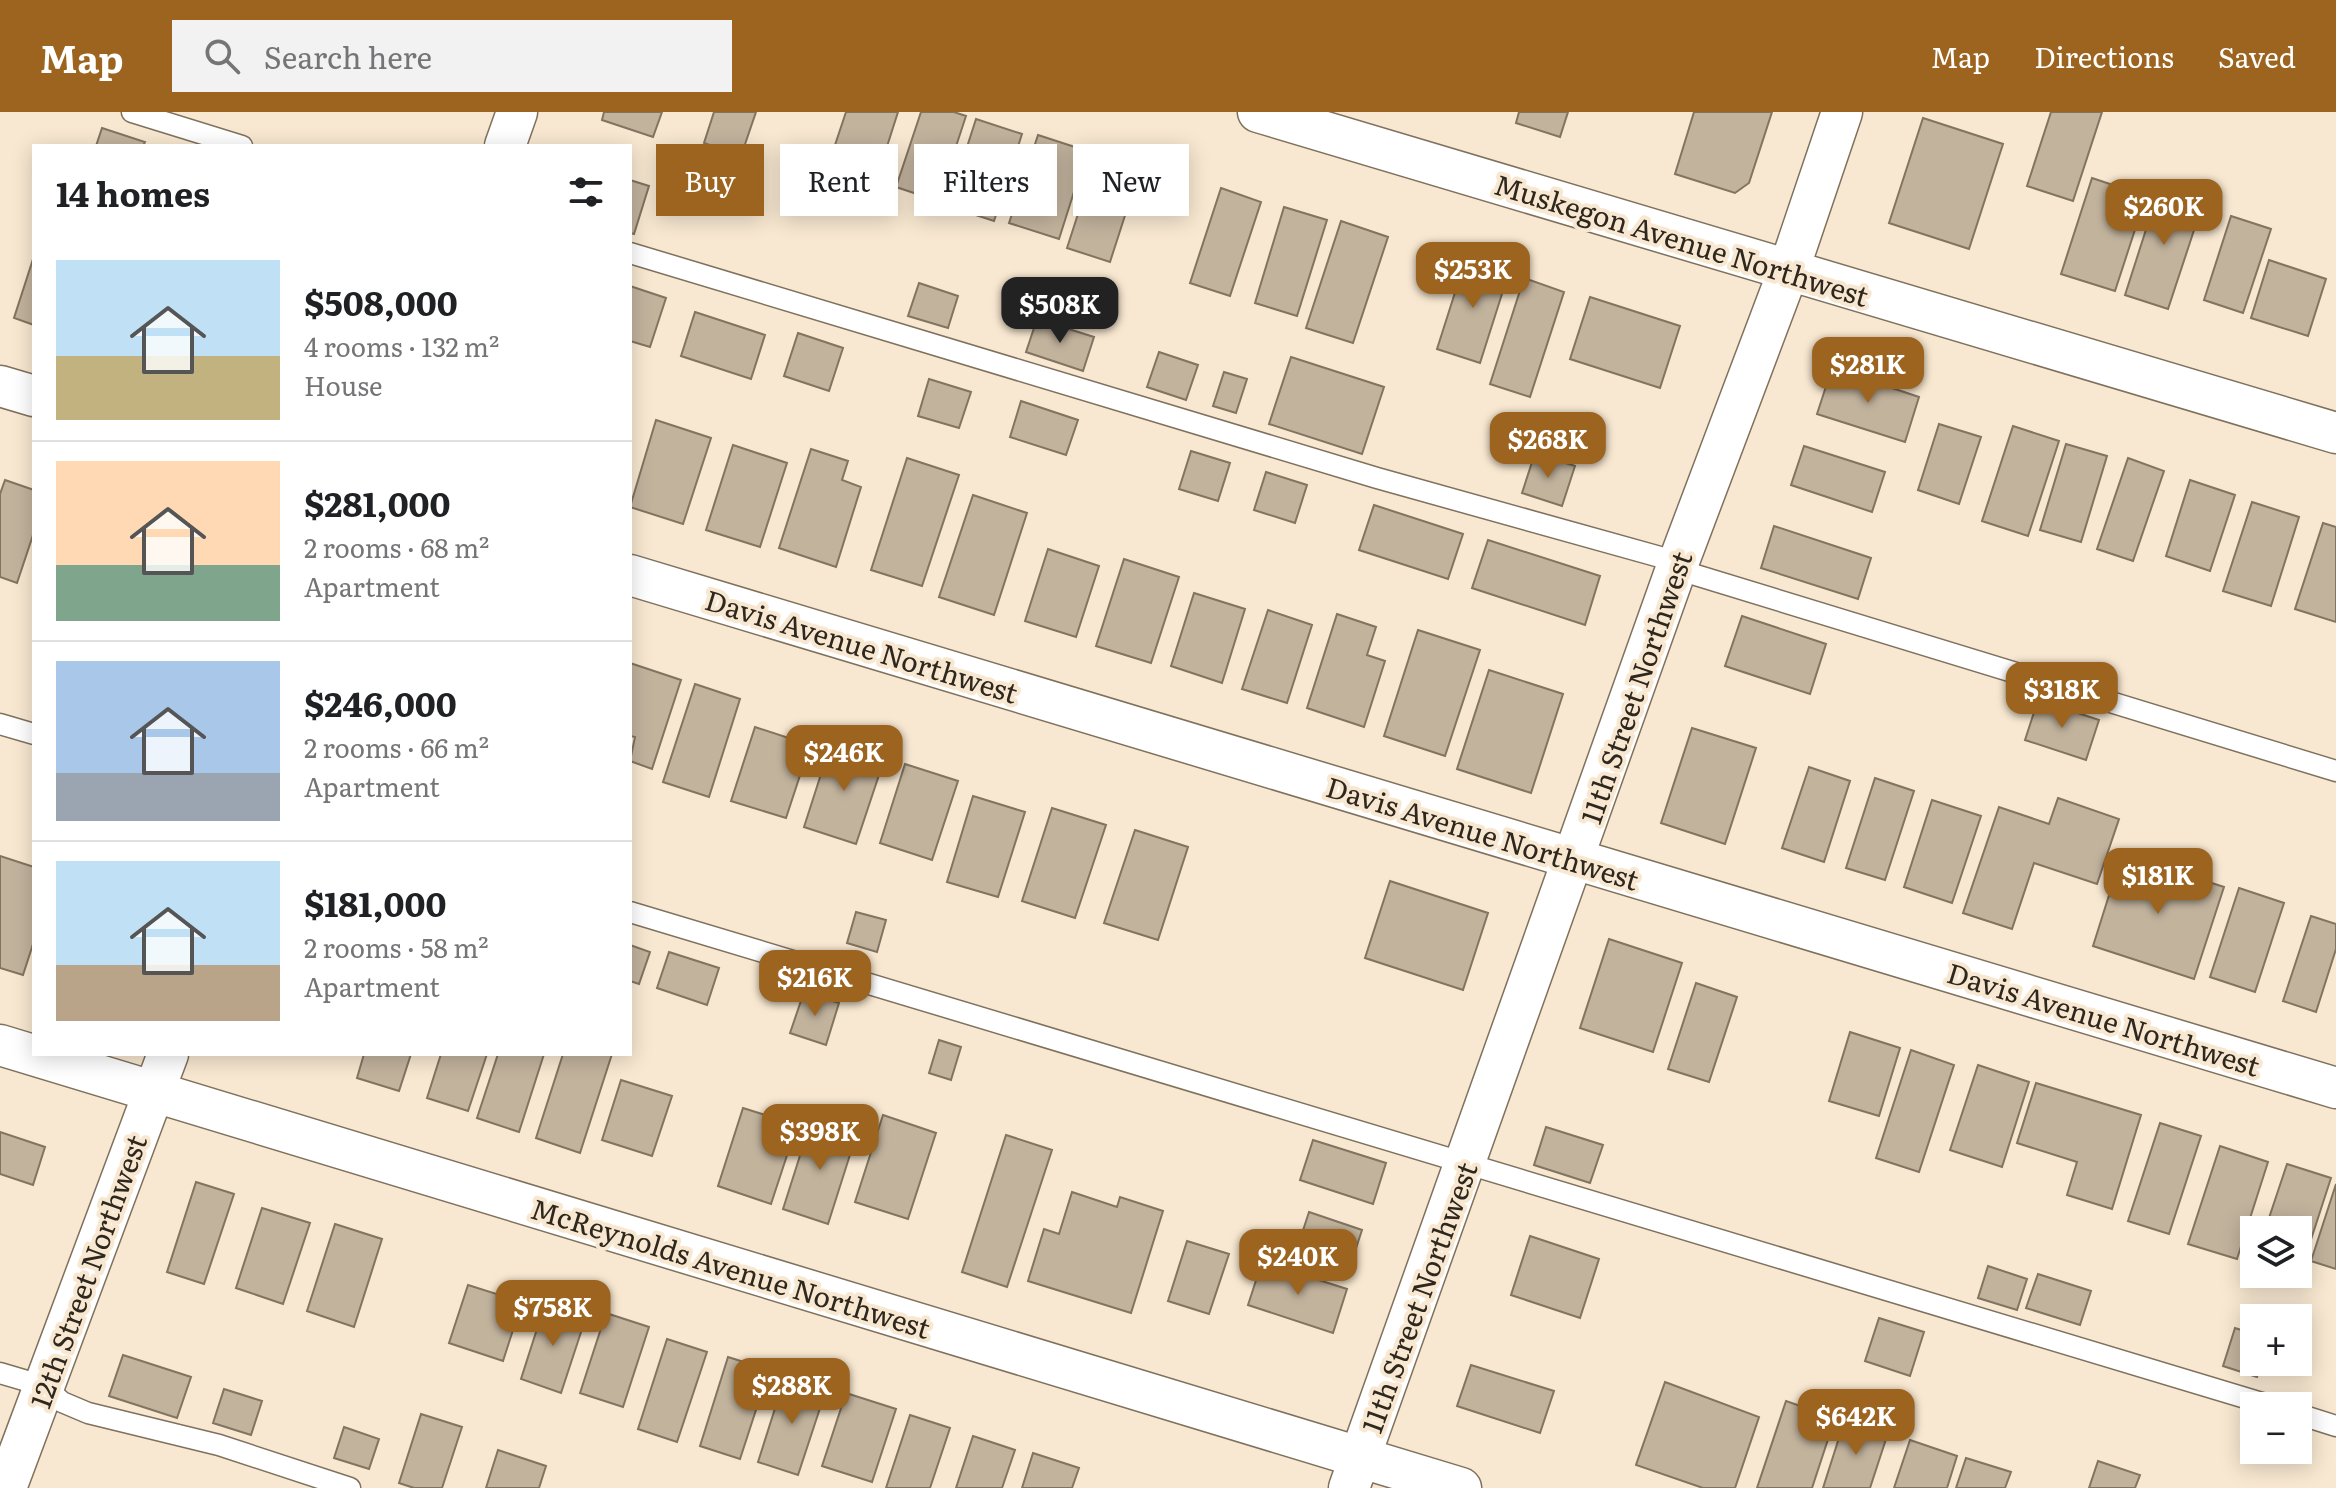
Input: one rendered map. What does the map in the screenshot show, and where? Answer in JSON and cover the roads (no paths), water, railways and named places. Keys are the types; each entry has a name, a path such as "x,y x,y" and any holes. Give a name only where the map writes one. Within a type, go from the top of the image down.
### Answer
{"street":[{"path":"506,144 517,112"},
{"name":"Muskegon Avenue Northwest","path":"1258,112 2336,433"},
{"name":"11th Street Northwest","path":"1355,1473 1677,566 1788,272 1842,112"},
{"path":"0,386 32,395"},
{"name":"Davis Avenue Northwest","path":"632,576 2336,1088"},
{"name":"McReynolds Avenue Northwest","path":"0,1045 32,1055"},
{"name":"McReynolds Avenue Northwest","path":"36,1056 1355,1473 1461,1488"},
{"name":"12th Street Northwest","path":"6,1488 167,1056"}],"lane":[{"path":"132,112 236,144"},
{"path":"632,254 1677,566 2336,771"},
{"path":"0,724 32,733"},
{"path":"632,913 2240,1396"},
{"path":"0,1373 44,1386 62,1402 88,1413 219,1445 350,1488"},
{"path":"2312,1418 2336,1426"}]}
